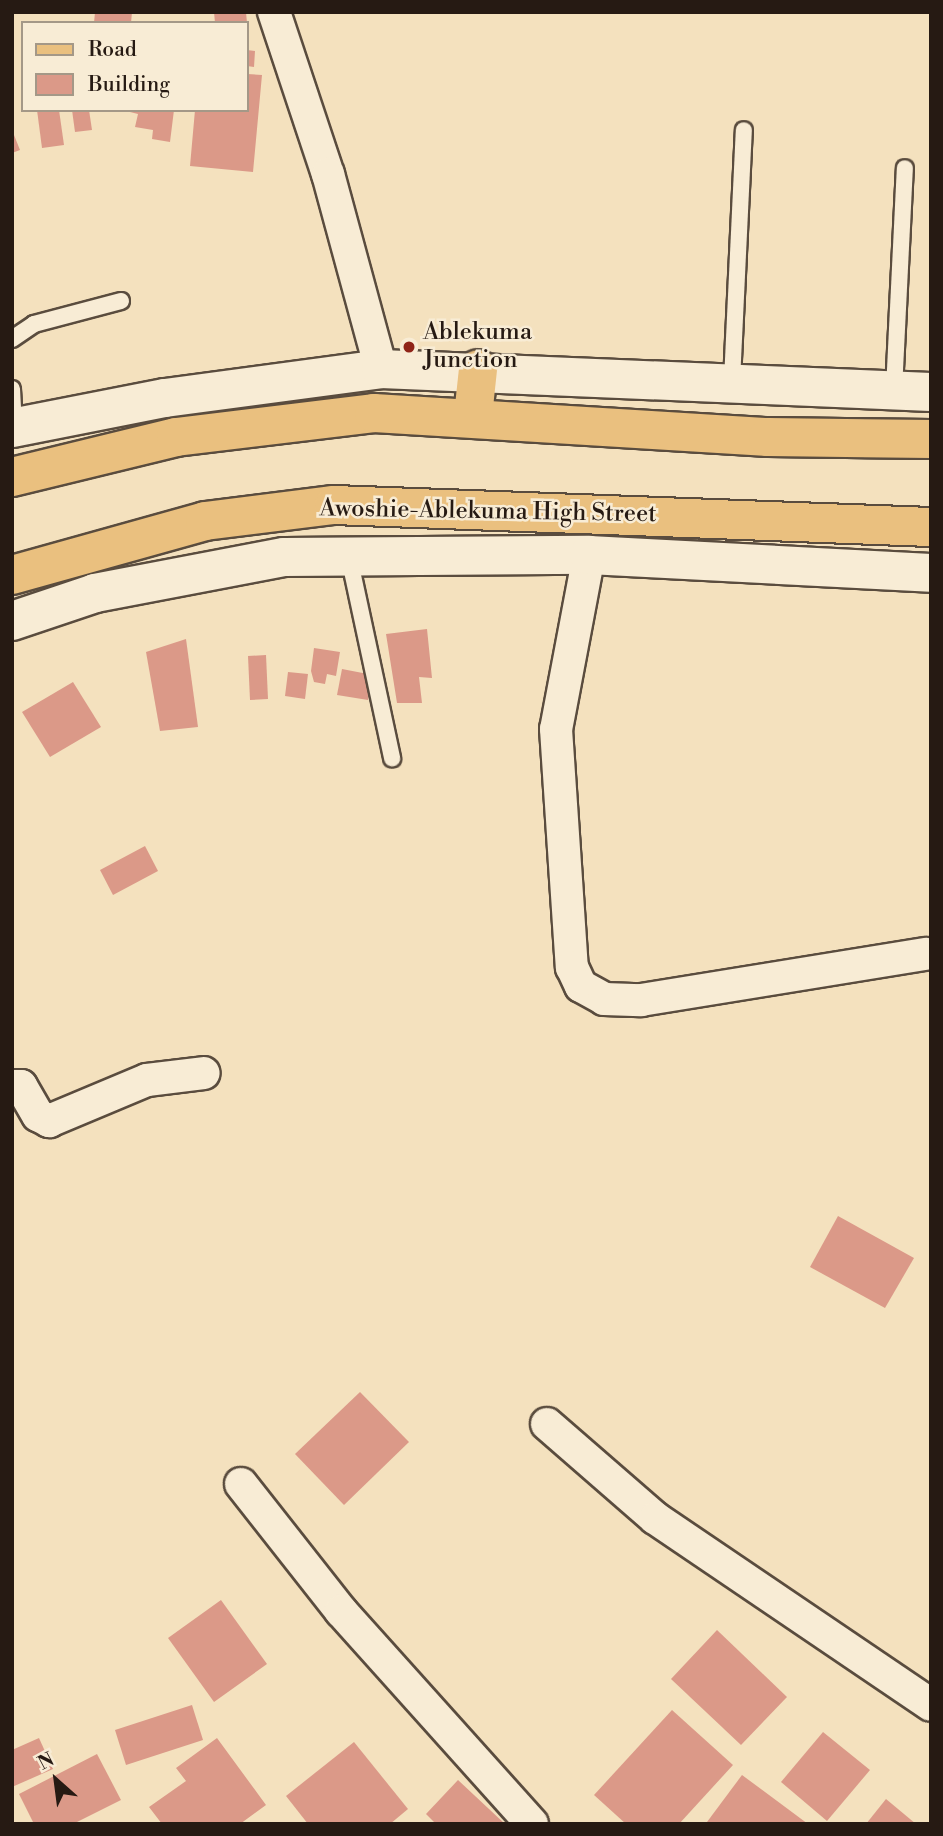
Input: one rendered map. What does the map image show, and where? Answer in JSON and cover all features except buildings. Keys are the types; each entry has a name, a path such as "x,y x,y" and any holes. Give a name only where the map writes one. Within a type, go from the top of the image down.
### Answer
{"main road":[{"path":"473,416 478,369"},
{"path":"12,477 176,437 288,421 374,413 473,416 768,438 931,439"},
{"name":"Awoshie-Ablekuma High Street","path":"12,575 205,521 334,505 931,527"}],"street":[{"path":"274,12 328,174 380,369"},
{"path":"13,427 243,385 380,369 478,369 913,391"},
{"name":"Awoshie-Ablekuma High Street","path":"12,621 95,593 194,570 348,555 589,555 931,573"},
{"path":"589,555 556,729 572,967 581,986 604,999 641,1000 926,954"},
{"path":"12,1086 21,1086 38,1115 49,1121 147,1080 204,1073"},
{"path":"547,1424 685,1540 931,1705"},
{"path":"241,1484 341,1611 532,1824"}],"lane":[{"path":"732,381 744,130"},
{"path":"905,168 913,391"},
{"path":"12,339 34,324 121,301"},
{"path":"12,389 13,427"},
{"path":"348,555 392,758"}],"place":[{"name":"Ablekuma Junction","path":"409,347"}]}
